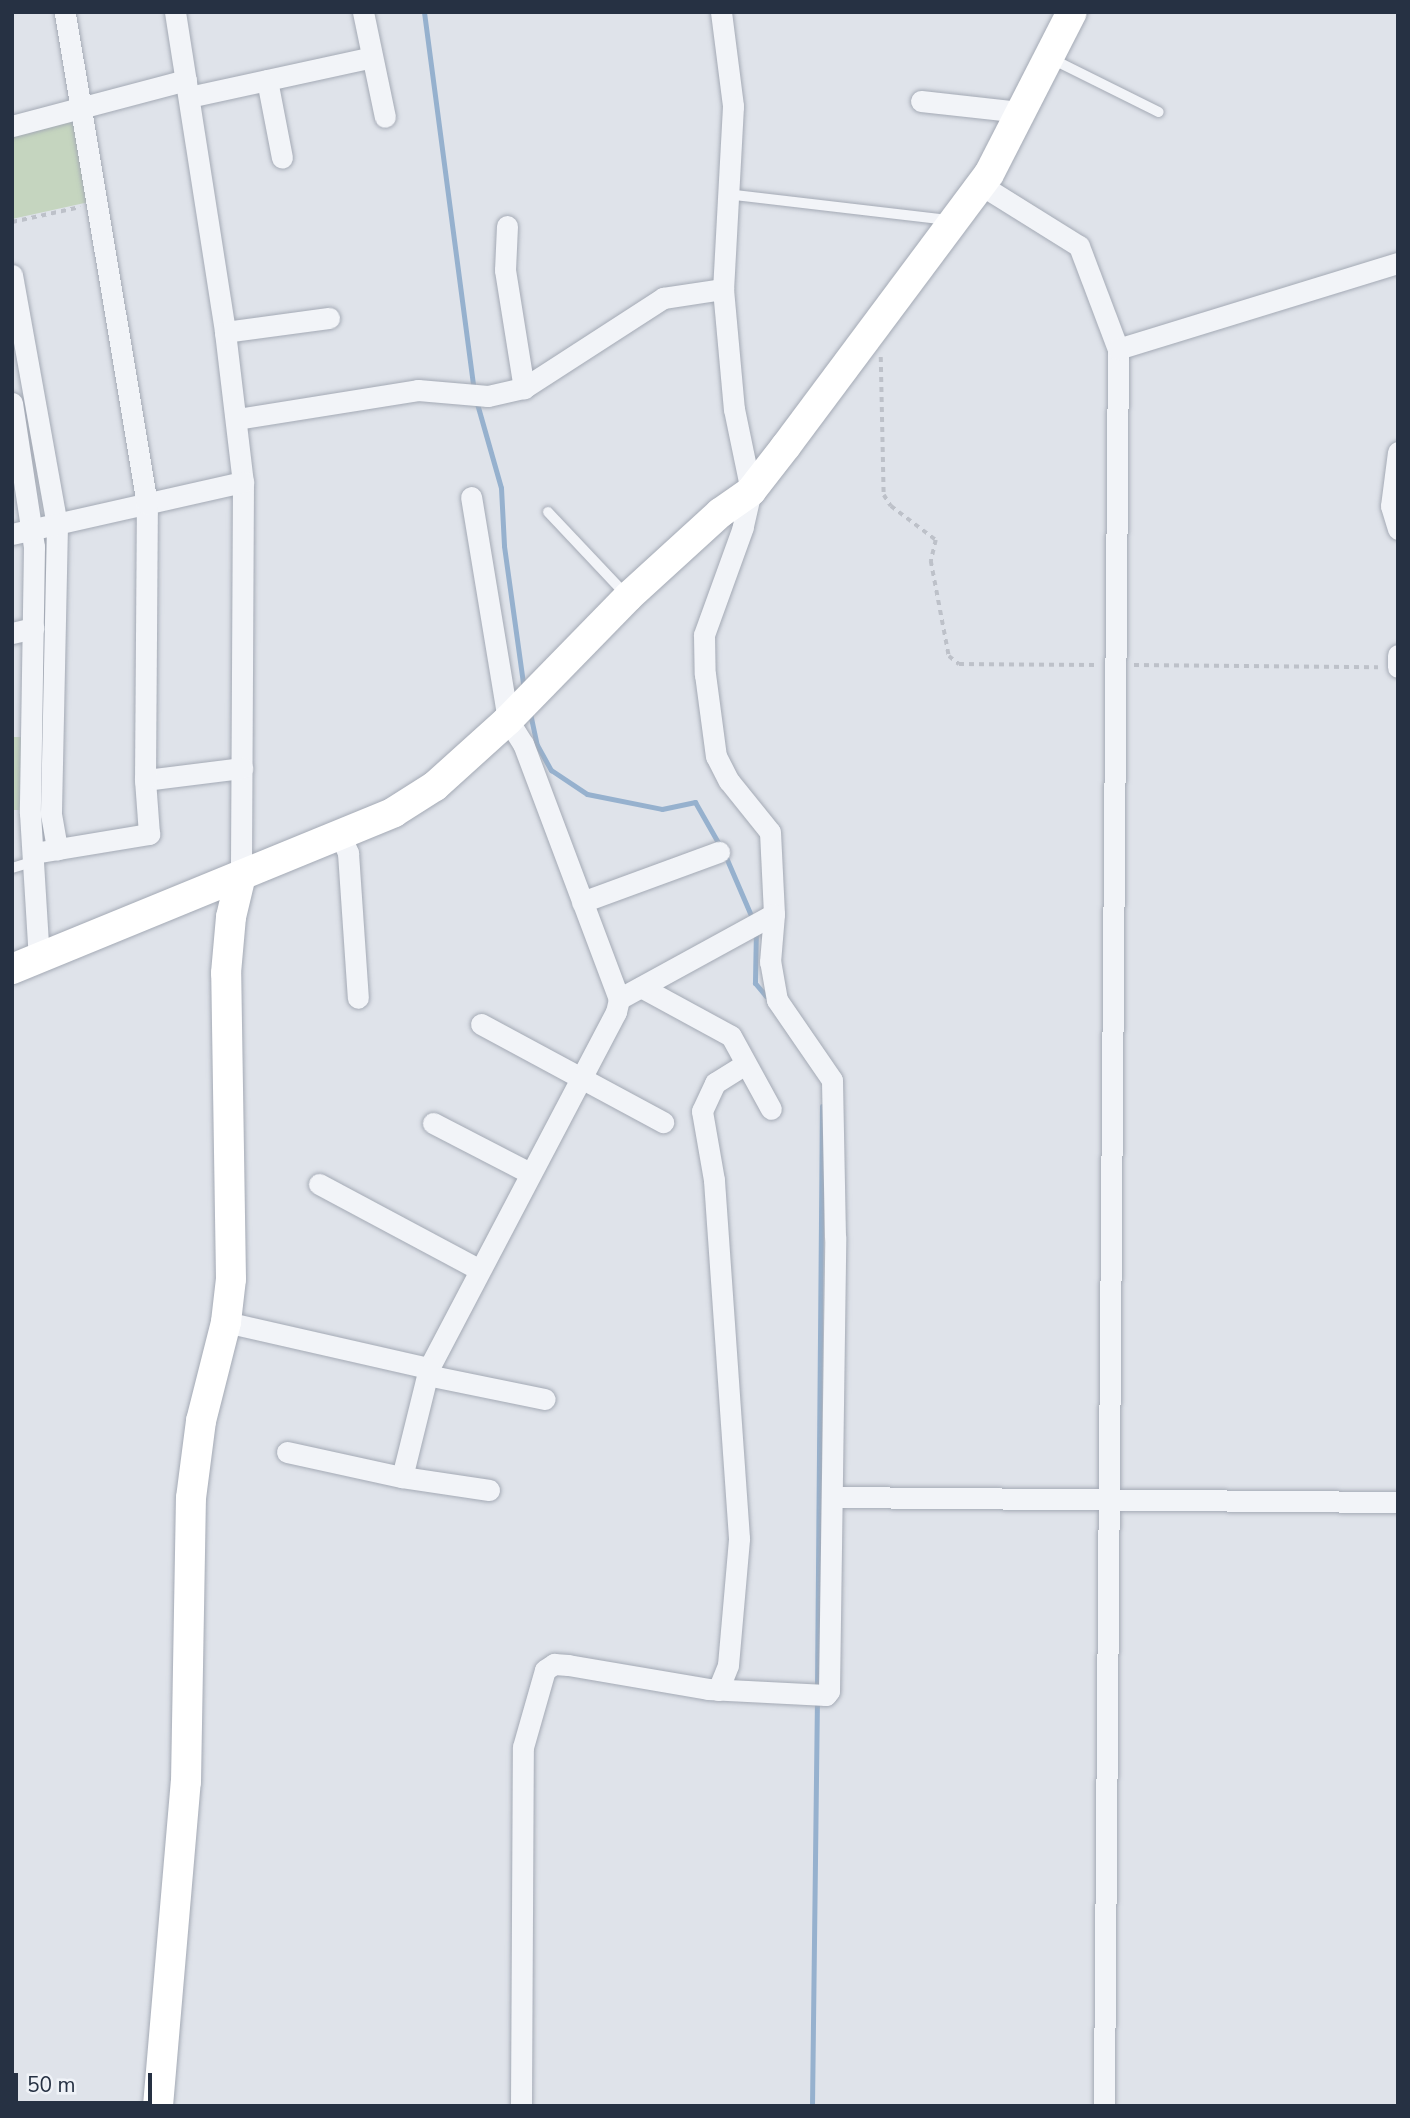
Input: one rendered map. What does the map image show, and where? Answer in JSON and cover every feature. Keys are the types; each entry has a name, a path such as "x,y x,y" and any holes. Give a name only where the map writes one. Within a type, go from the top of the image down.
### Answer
{"street":[{"path":"34,857 57,849 149,834 145,780 147,504 65,12"},
{"path":"158,2106 186,1782 191,1498 201,1421 226,1322 233,1224 226,973 231,917 241,875 242,768 243,482 225,332 175,12"},
{"path":"363,12 385,117"},
{"path":"521,2106 523,1746 545,1670 568,1665 718,1690 815,1695 833,1497 835,1097 824,1063 798,1037 777,1000 770,962 770,832 729,781 716,755 705,674 704,635 743,527 751,491 734,409 723,289 733,106 721,12"},
{"path":"12,403 23,532 21,815 34,857 25,964 394,812 435,786 521,707 628,597 720,513 751,491 876,329 981,185 1072,12"},
{"path":"12,126 80,107 187,88 267,80 372,57"},
{"path":"267,80 282,158"},
{"path":"920,101 1021,113"},
{"path":"981,185 1079,246 1118,349 1104,2106"},
{"path":"507,226 505,270 524,387"},
{"path":"1118,349 1398,263"},
{"path":"12,275 57,525 51,814 57,849"},
{"path":"237,419 418,390 488,396 524,387 663,298 723,289"},
{"path":"225,332 329,318"},
{"path":"1398,452 1391,506 1398,529"},
{"path":"23,532 243,482"},
{"path":"471,497 521,707 523,744 619,999"},
{"path":"1398,654 1398,667"},
{"path":"145,780 242,768"},
{"path":"340,834 348,853 358,998"},
{"path":"582,902 719,852"},
{"path":"402,1477 428,1371 478,1269 581,1079 619,999 744,927 770,916"},
{"path":"641,986 730,1036 771,1109"},
{"path":"481,1024 663,1122"},
{"path":"718,1690 728,1665 739,1538 714,1180 702,1111 715,1083 746,1064"},
{"path":"433,1123 530,1173"},
{"path":"319,1184 478,1269"},
{"path":"226,1322 545,1399"},
{"path":"287,1452 402,1477 489,1490"},
{"path":"833,1497 1398,1502"}],"lane":[{"path":"1049,57 1159,112"},
{"path":"727,194 955,221"},
{"path":"548,512 628,597"},
{"path":"12,868 34,857"}],"path":[{"path":"12,222 96,203"},
{"path":"876,329 881,341 884,495 891,506 934,537 932,561 949,656 959,664 1398,667"}],"green space":[{"path":"70,119 77,125 89,202 12,219 12,135"},
{"path":"12,737 21,737 21,810 12,810"}],"waterway":[{"path":"424,12 474,391"},
{"path":"476,400 501,488 504,546 524,690"},
{"path":"530,713 537,745 551,770 587,794 662,809 695,802 720,846"},
{"path":"725,855 753,920"},
{"path":"756,929 755,983 766,996"},
{"path":"817,1688 822,1106"},
{"path":"812,2106 817,1698"}]}
